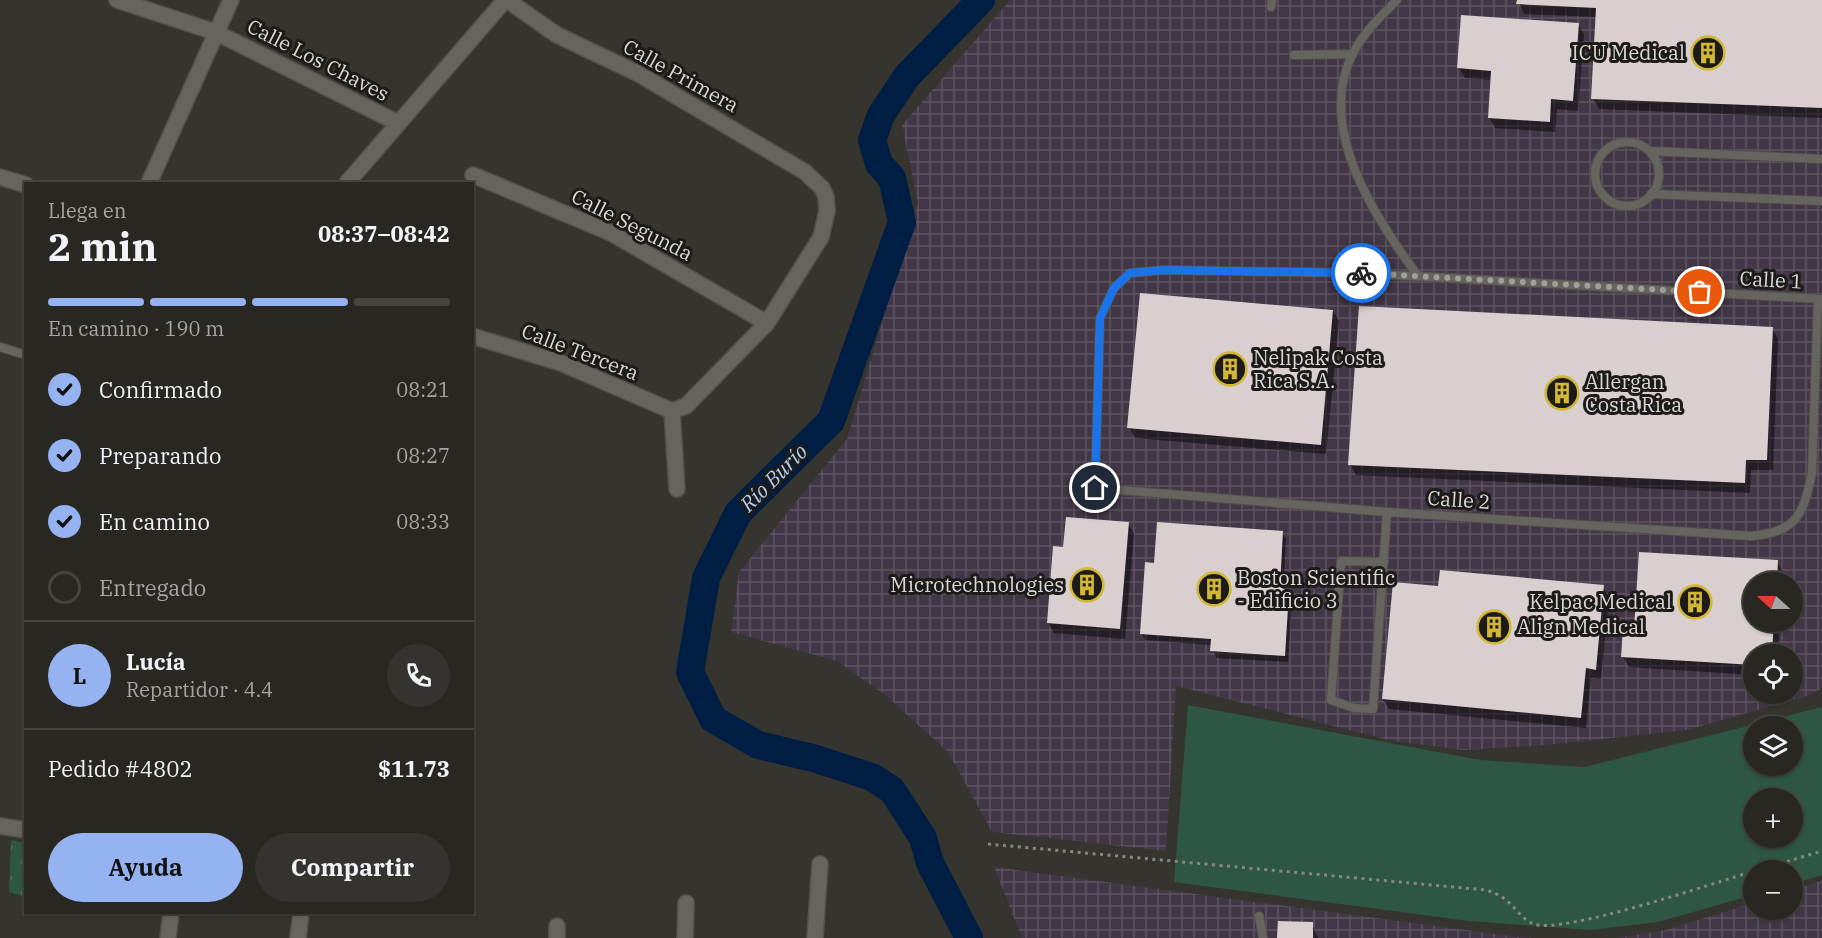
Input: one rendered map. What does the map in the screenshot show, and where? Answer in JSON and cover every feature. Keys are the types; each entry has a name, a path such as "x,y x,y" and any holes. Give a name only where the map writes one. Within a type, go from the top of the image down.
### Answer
{"street":[{"name":"Calle Los Chaves","path":"117,0 216,32 398,123"},
{"path":"149,182 231,0"},
{"path":"348,182 506,0"},
{"name":"Calle Primera","path":"506,0 557,35 637,73 806,172 822,188 826,197 827,211 821,237 767,323"},
{"name":"Calle Segunda","path":"473,175 611,233 767,323"},
{"path":"0,177 24,184"},
{"path":"677,489 672,411 686,406 767,323"},
{"name":"Calle Tercera","path":"474,337 561,363 672,411"},
{"path":"0,826 24,830"},
{"path":"815,938 820,864"},
{"path":"685,938 686,903"},
{"path":"168,938 171,914"},
{"path":"298,938 301,914"}],"lane":[{"path":"1397,0 1370,26 1353,54 1343,84 1341,117 1345,146 1386,232 1418,276"},
{"path":"1294,55 1353,54"},
{"path":"1822,159 1650,151 1632,142 1613,145 1602,153 1595,172 1600,191 1615,204 1634,205 1652,194 1822,201"},
{"path":"1650,151 1657,163 1659,176 1652,194"},
{"name":"Calle 1","path":"1114,288 1130,273 1164,270 1359,273 1820,299"},
{"name":"Calle 2","path":"1114,288 1100,318 1095,488 1387,512 1751,536 1777,534 1796,519 1806,501 1812,473 1820,299"},
{"path":"0,347 24,354"},
{"path":"1384,562 1341,561 1331,700 1354,708 1374,709 1384,562 1387,512"},
{"path":"1259,916 1263,938"}],"path":[{"path":"988,844 1486,890 1500,894 1534,925 1580,922 1743,875"},
{"path":"1792,860 1822,851"}],"shaded area":[{"path":"1010,0 1822,0 1822,688 1803,697 1803,644 1743,644 1743,704 1778,704 1687,730 1546,745 1463,750 1393,741 1176,686 1166,851 992,832 948,752 884,694 837,661 731,632 739,572 847,439 918,203 902,125"},
{"path":"994,867 1518,937 1535,938 1022,938"},
{"path":"1822,881 1822,938 1617,938 1666,930 1743,906 1743,920 1803,920 1803,887"}],"green space":[{"path":"1188,705 1480,760 1585,767 1743,727 1743,776 1803,776 1803,716 1786,716 1822,707 1822,875 1803,881 1803,860 1743,860 1743,898 1658,922 1591,930 1469,921 1174,882"},
{"path":"11,840 24,843 24,897 9,892"}],"building":[{"name":"ICU Medical","path":"1517,0 1822,0 1822,108 1591,99 1596,8 1516,4"},
{"name":"ICU Medical","path":"1461,15 1579,23 1573,101 1551,99 1550,122 1488,118 1491,71 1457,68"},
{"name":"Nelipak Costa Rica S.A.","path":"1140,293 1333,310 1321,445 1127,428"},
{"name":"Allergan Costa Rica","path":"1359,306 1773,327 1767,460 1746,460 1745,483 1348,465"},
{"name":"Microtechnologies","path":"1066,517 1129,522 1120,629 1047,623 1053,546 1063,547"},
{"name":"Boston Scientific - Edificio 3","path":"1157,522 1283,531 1280,587 1289,592 1285,656 1210,651 1211,639 1140,634 1145,562 1154,563"},
{"name":"Kelpac Medical","path":"1639,552 1778,560 1777,572 1743,572 1743,632 1773,632 1773,644 1743,644 1743,664 1621,657 1623,628 1634,628"},
{"name":"Align Medical","path":"1440,570 1604,585 1596,670 1586,668 1581,718 1382,699 1393,582 1438,586"},
{"path":"1278,921 1313,922 1313,938 1277,938"}],"waterway":[{"name":"Río Burío","path":"969,938 930,863 923,838 892,790 872,777 813,758 758,745 713,719 690,672 706,578 738,513 831,421 902,222 892,178 879,164 872,140 881,115 907,76 981,0"}],"way so far":[{"path":"1361,273 1700,292"}],"place":[{"name":"ICU Medical","path":"1708,53"},
{"name":"Nelipak Costa Rica S.A.","path":"1230,369"},
{"name":"Allergan Costa Rica","path":"1562,393"},
{"name":"Microtechnologies","path":"1087,585"},
{"name":"Boston Scientific - Edificio 3","path":"1214,589"},
{"name":"Kelpac Medical","path":"1695,602"},
{"name":"Align Medical","path":"1494,627"}],"route":[{"path":"1095,488 1100,318 1114,288 1130,273 1164,270 1361,273"}]}
